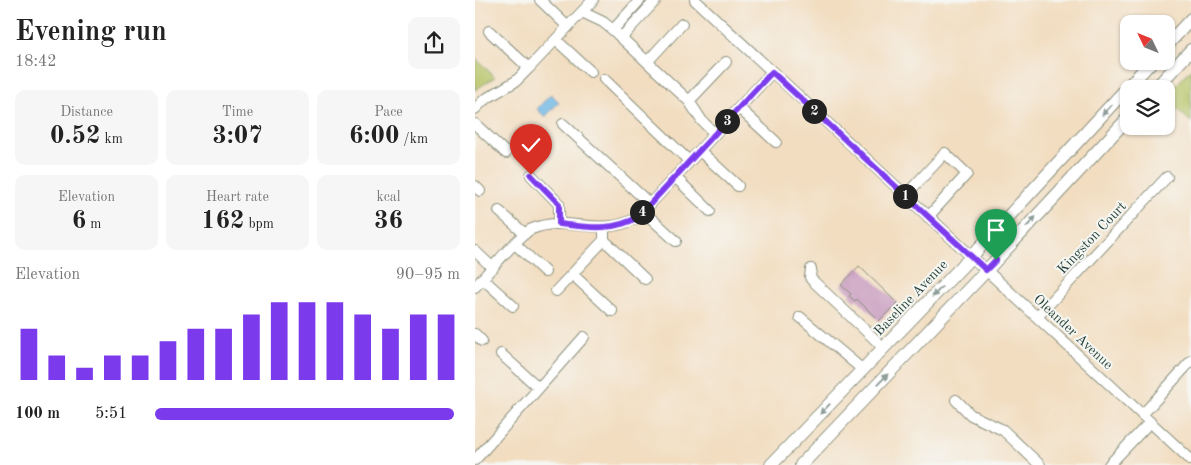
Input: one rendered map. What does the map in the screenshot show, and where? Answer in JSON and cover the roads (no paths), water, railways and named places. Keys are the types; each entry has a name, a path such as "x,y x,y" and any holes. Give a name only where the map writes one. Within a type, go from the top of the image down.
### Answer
{"main road":[{"path":"1175,36 1191,19"},
{"path":"1163,80 1191,50"},
{"name":"Baseline Avenue","path":"771,465 971,257 1144,70"},
{"path":"801,465 1120,127"}],"street":[{"path":"540,0 568,27"},
{"path":"475,109 484,100 516,81 593,0"},
{"path":"621,38 656,0"},
{"name":"Oleander Avenue","path":"695,0 1191,460"},
{"path":"613,30 639,1 647,10"},
{"path":"582,12 603,22 613,30 689,101 702,122 715,134"},
{"path":"647,62 682,24"},
{"path":"489,31 529,68"},
{"path":"555,40 591,72"},
{"path":"689,101 726,62"},
{"path":"475,287 529,229 548,224 604,228 627,223 638,217 772,72"},
{"path":"604,79 689,161"},
{"path":"739,108 776,142"},
{"path":"475,124 506,153"},
{"path":"563,124 676,241"},
{"path":"700,151 738,186"},
{"path":"905,196 945,153 967,174 928,217"},
{"path":"531,175 559,204 559,224"},
{"name":"Kingston Court","path":"1037,317 1167,176"},
{"path":"675,177 710,211"},
{"path":"499,211 525,234"},
{"path":"604,228 605,240 645,279"},
{"path":"556,291 605,240"},
{"path":"515,244 545,272"},
{"path":"475,251 493,268"},
{"path":"811,268 811,279 884,348"},
{"path":"572,274 612,310"},
{"path":"483,278 513,306"},
{"path":"800,317 863,370"},
{"path":"475,460 584,337"},
{"path":"501,354 539,388"},
{"path":"1109,465 1191,361"},
{"path":"957,400 971,415 1003,430 1040,465"}],"water":[{"path":"551,94 559,102 545,117 537,109"}]}
